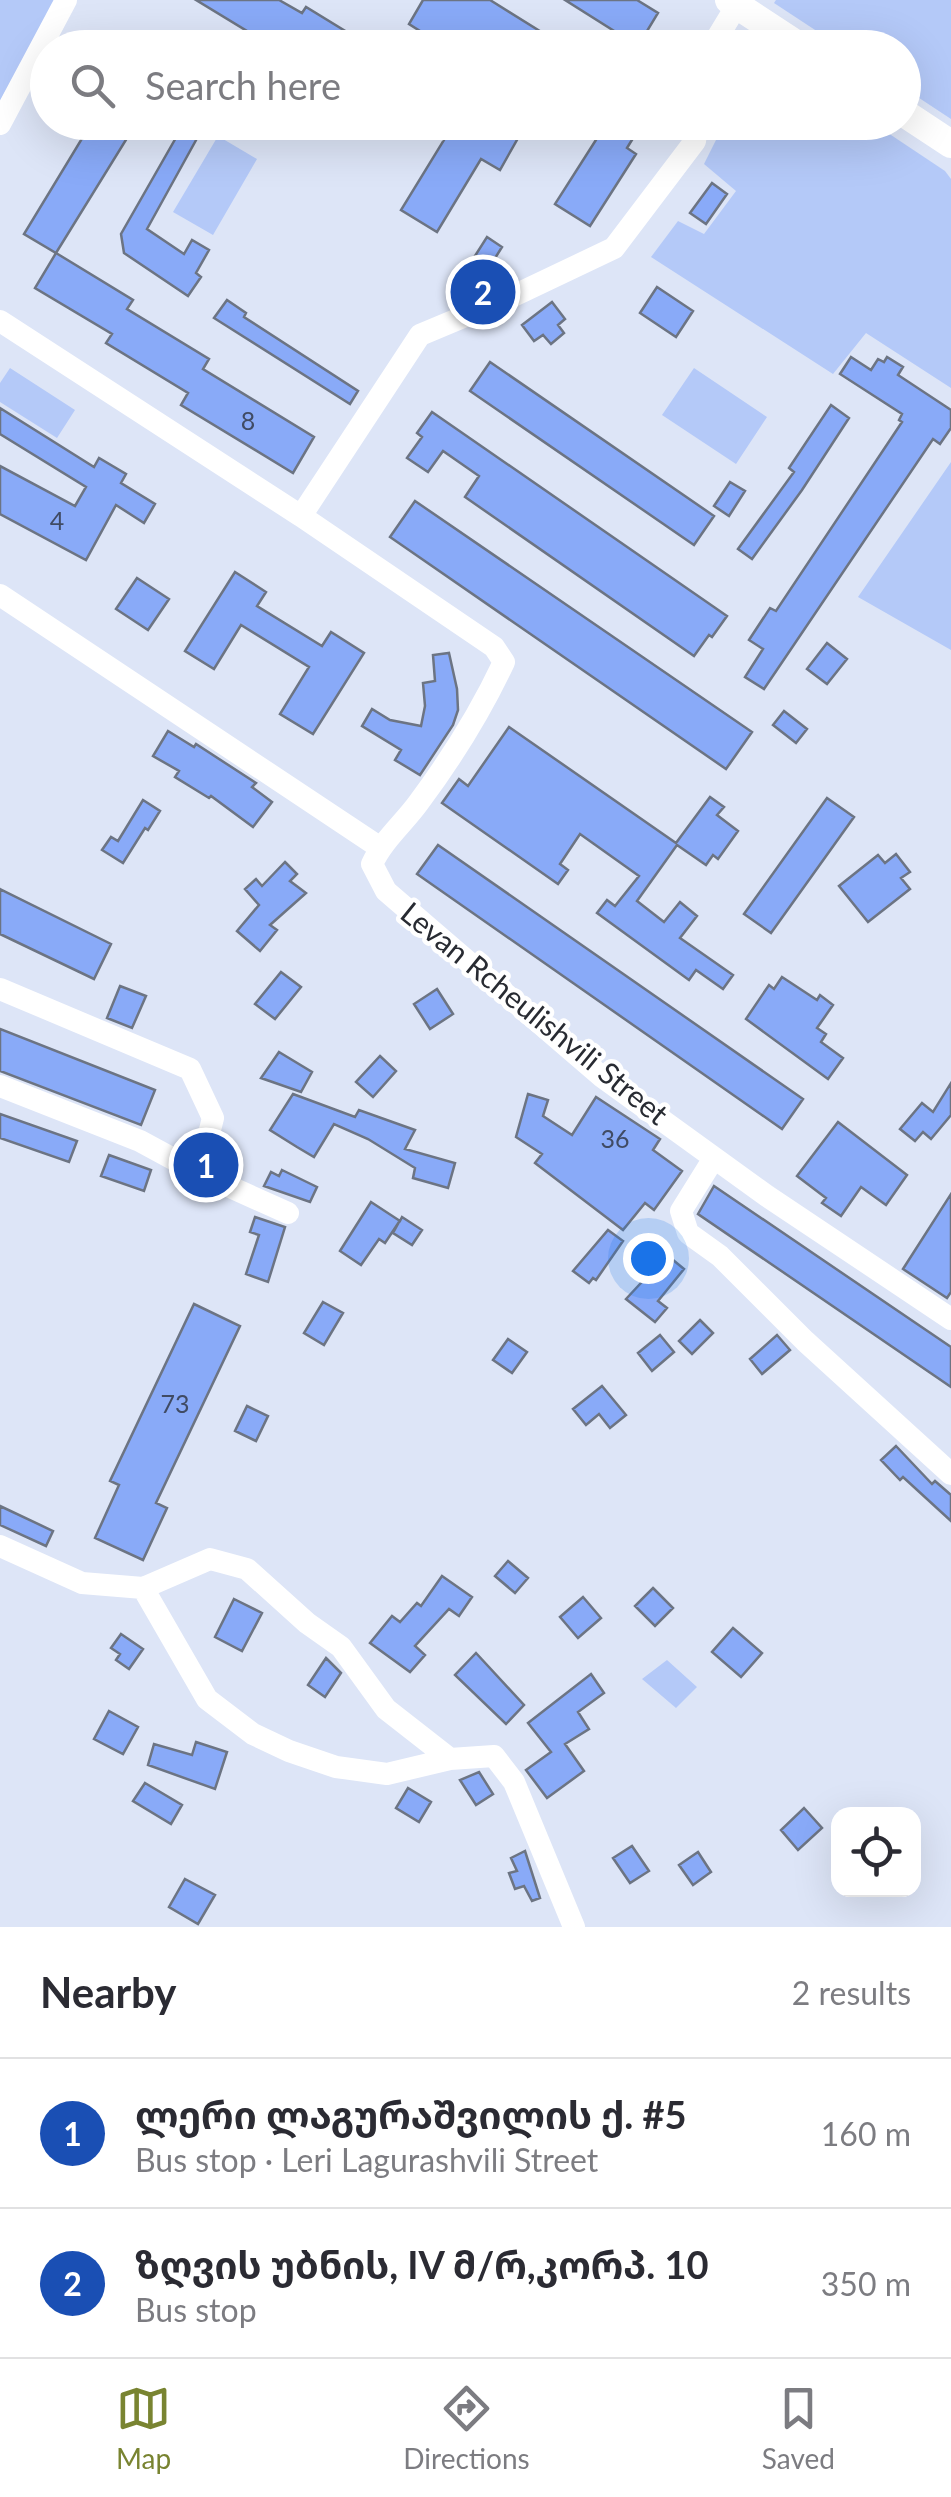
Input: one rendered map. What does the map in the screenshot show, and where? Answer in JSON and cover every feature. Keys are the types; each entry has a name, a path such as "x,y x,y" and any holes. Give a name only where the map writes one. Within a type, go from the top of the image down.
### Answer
{"street":[{"path":"50,30 66,0"},
{"path":"719,30 733,3 774,30"},
{"path":"0,124 30,68"},
{"path":"921,124 951,144"},
{"path":"301,516 420,335 511,298 614,248 696,140"},
{"path":"0,321 301,516 494,647 504,662 489,694 420,800 380,848 0,595"},
{"name":"Levan Rcheulishvili Street","path":"380,848 372,864 386,891 601,1076 951,1319"},
{"path":"0,989 190,1069 214,1118 199,1172"},
{"path":"0,1086 140,1141 288,1213"},
{"path":"714,1158 681,1211 688,1233 720,1256 805,1341 951,1474"},
{"path":"0,1546 82,1582 143,1588 210,1559 247,1569 341,1646 386,1708 450,1759"},
{"path":"143,1588 208,1699 253,1734 288,1751 336,1767 388,1774 450,1759 494,1756 514,1782 574,1927"}],"shaded area":[{"path":"0,0 56,0 39,30 30,30 30,47 0,101"},
{"path":"951,0 951,119 921,99 921,30 815,30 774,3"},
{"path":"216,140 225,140 257,159 213,235 173,212"},
{"path":"716,140 898,140 945,171 951,179 951,388 866,333 833,374 651,257 678,221 704,234 736,191 704,164"},
{"path":"10,368 75,410 57,438 0,402 0,383"},
{"path":"694,368 767,417 736,464 662,415"},
{"path":"951,462 951,650 858,597"},
{"path":"667,1660 697,1687 676,1708 642,1679"}],"building":[{"path":"196,0 279,0 302,13 306,7 344,30 245,30"},
{"path":"423,0 490,0 538,30 418,30 409,24"},
{"path":"565,0 637,0 658,13 648,30 613,30"},
{"path":"81,140 126,140 56,253 24,234"},
{"path":"175,140 196,140 147,229 184,254 192,240 209,250 196,273 201,277 188,296 124,253 121,234"},
{"path":"444,140 517,140 500,170 481,159 437,232 401,210"},
{"path":"596,140 632,140 627,148 636,154 590,226 555,204"},
{"path":"712,183 727,194 706,224 690,213"},
{"path":"487,237 502,247 492,263 505,276 486,291 479,284 469,298 454,289"},
{"path":"56,253 133,300 127,309 209,359 203,369 314,437 293,473 181,405 188,393 106,343 112,334 35,288"},
{"path":"657,287 693,311 676,337 640,313"},
{"path":"227,300 246,313 244,317 358,391 350,404 214,318"},
{"path":"552,302 565,319 558,325 564,333 551,344 543,335 534,341 522,325"},
{"path":"851,357 871,370 878,359 884,362 887,357 903,367 898,375 951,410 951,428 940,444 933,439 764,689 745,677 763,649 749,640 770,608 776,611 902,422 902,414 840,374"},
{"path":"490,362 714,516 694,545 470,391"},
{"path":"831,405 849,418 752,559 738,549 794,472 789,468"},
{"path":"0,408 94,467 99,458 126,474 121,483 155,504 144,523 116,505 86,560 0,514 0,466 75,506 86,487 0,434"},
{"path":"432,412 727,616 712,637 709,635 694,656 465,497 479,476 443,451 428,472 407,458 422,437 417,433"},
{"path":"730,482 745,491 729,516 714,506"},
{"path":"415,501 752,732 726,769 390,537"},
{"path":"235,572 266,592 257,606 322,646 331,632 364,653 313,734 280,714 309,667 241,625 214,669 185,651"},
{"path":"137,578 169,599 148,630 116,609"},
{"path":"827,643 847,659 827,684 807,669"},
{"path":"449,653 458,710 453,725 420,775 395,760 401,750 362,726 372,709 390,720 421,726 425,706 423,683 435,681 433,655"},
{"path":"784,711 807,729 796,743 773,725"},
{"path":"509,727 676,843 710,797 724,807 717,815 738,831 718,859 713,855 706,865 677,845 637,901 664,922 680,902 697,916 680,938 733,975 723,989 696,970 689,980 597,913 607,900 615,906 639,876 580,834 560,864 568,870 558,884 442,803 459,779 468,786"},
{"path":"168,731 194,747 196,744 256,783 252,787 272,802 253,827 211,796 175,777 179,771 153,756"},
{"path":"827,798 854,817 771,933 744,914"},
{"path":"143,800 160,811 123,863 102,850 111,837 118,841"},
{"path":"438,845 803,1099 782,1129 417,874"},
{"path":"896,854 910,872 901,878 910,889 868,922 839,886 878,855 885,863"},
{"path":"285,862 297,874 290,881 306,893 270,925 277,930 260,951 237,931 259,905 245,889 256,879 262,886"},
{"path":"0,889 111,944 94,979 0,934"},
{"path":"281,972 301,987 275,1019 255,1004"},
{"path":"782,977 817,1000 820,995 833,1005 817,1028 826,1034 821,1042 843,1058 828,1079 746,1019 769,985 774,989"},
{"path":"120,986 146,996 132,1028 107,1018"},
{"path":"437,989 453,1014 430,1029 414,1004"},
{"path":"0,1029 155,1090 141,1125 0,1071"},
{"path":"279,1052 312,1072 301,1092 261,1078"},
{"path":"380,1056 396,1071 373,1097 356,1082"},
{"path":"951,1083 951,1115 931,1139 923,1132 915,1141 900,1129 922,1103 933,1112"},
{"path":"293,1094 355,1117 359,1110 415,1130 405,1149 455,1163 448,1188 413,1178 415,1168 368,1139 334,1124 314,1157 297,1147 270,1130"},
{"path":"528,1094 548,1100 543,1116 572,1135 596,1097 660,1139 653,1150 682,1171 654,1210 645,1203 623,1230 535,1163 542,1154 516,1137"},
{"path":"0,1114 77,1141 69,1162 0,1138"},
{"path":"838,1122 907,1175 886,1205 861,1187 841,1216 822,1203 826,1198 797,1176"},
{"path":"109,1155 151,1170 144,1191 101,1176"},
{"path":"282,1170 317,1187 310,1202 264,1186 271,1172 279,1176"},
{"path":"714,1186 951,1347 951,1387 698,1214"},
{"path":"951,1194 951,1292 947,1298 903,1269"},
{"path":"371,1202 422,1230 412,1245 393,1233 399,1222 385,1243 379,1239 361,1265 340,1251"},
{"path":"255,1217 285,1227 268,1282 246,1274 259,1235 250,1232"},
{"path":"608,1230 623,1241 596,1280 593,1278 589,1283 573,1271"},
{"path":"667,1255 684,1269 658,1301 667,1308 655,1322 626,1299"},
{"path":"323,1302 343,1313 324,1345 304,1333"},
{"path":"194,1304 240,1326 156,1503 167,1508 143,1560 95,1538 119,1485 110,1481"},
{"path":"700,1320 713,1333 692,1354 679,1341"},
{"path":"660,1335 674,1352 652,1371 638,1353"},
{"path":"777,1335 790,1350 762,1374 750,1359"},
{"path":"508,1339 527,1352 512,1373 493,1360"},
{"path":"602,1386 626,1415 610,1428 599,1414 586,1425 573,1409"},
{"path":"247,1406 268,1416 256,1441 235,1431"},
{"path":"896,1446 932,1484 935,1481 951,1495 951,1521 881,1460"},
{"path":"0,1506 53,1531 46,1546 0,1525"},
{"path":"508,1561 528,1578 515,1593 495,1576"},
{"path":"442,1576 472,1597 459,1616 449,1609 415,1646 425,1655 410,1672 370,1643 392,1616 400,1622 417,1603 421,1606"},
{"path":"653,1588 673,1608 655,1626 635,1606"},
{"path":"583,1597 601,1618 578,1638 560,1617"},
{"path":"234,1599 262,1613 242,1651 215,1637"},
{"path":"733,1628 762,1653 741,1677 712,1652"},
{"path":"121,1634 143,1649 129,1669 116,1660 120,1654 111,1648"},
{"path":"476,1653 524,1705 506,1724 455,1675"},
{"path":"326,1658 341,1673 325,1697 308,1685"},
{"path":"591,1674 604,1693 578,1712 589,1729 565,1744 584,1771 547,1798 526,1770 551,1752 528,1723"},
{"path":"109,1711 138,1727 123,1754 94,1739"},
{"path":"196,1742 227,1752 215,1789 148,1765 154,1744 192,1755"},
{"path":"479,1772 493,1794 476,1805 460,1780"},
{"path":"145,1783 182,1805 171,1824 133,1801"},
{"path":"408,1788 431,1802 419,1822 396,1808"},
{"path":"804,1808 822,1828 798,1850 781,1830"},
{"path":"632,1846 649,1871 630,1883 613,1858"},
{"path":"525,1851 540,1898 532,1901 524,1886 515,1889 509,1873 517,1871 511,1858"},
{"path":"698,1852 711,1872 693,1885 679,1865"},
{"path":"185,1879 215,1895 198,1924 169,1907"}],"place":[{"name":"ზღვის უბნის, IV მ/რ,კორპ. 10","path":"483,292"},
{"name":"ლერი ლაგურაშვილის ქ. #5","path":"206,1165"}]}
